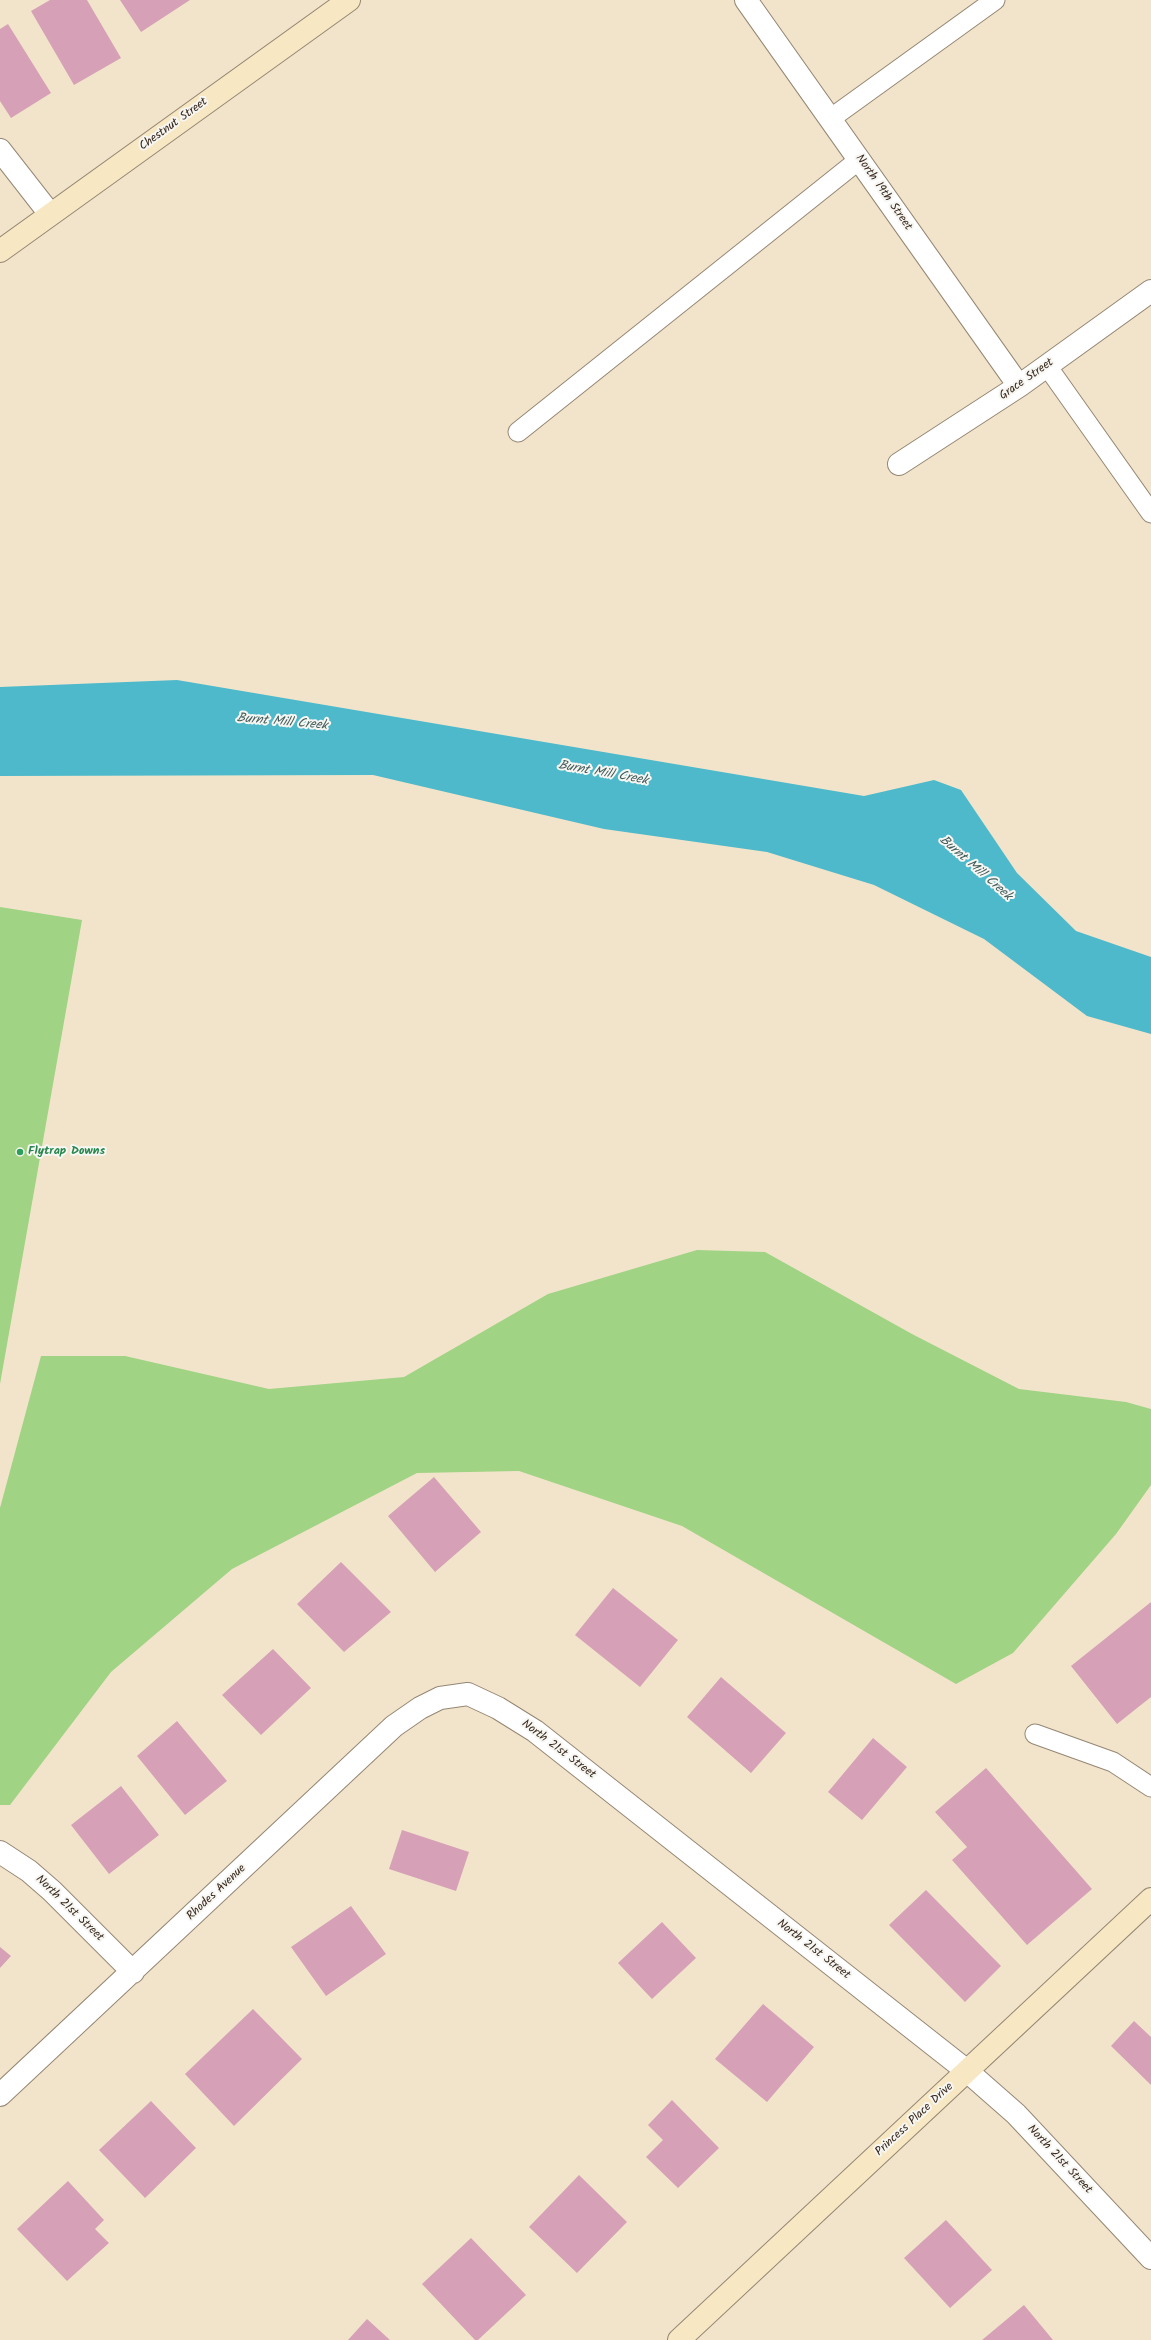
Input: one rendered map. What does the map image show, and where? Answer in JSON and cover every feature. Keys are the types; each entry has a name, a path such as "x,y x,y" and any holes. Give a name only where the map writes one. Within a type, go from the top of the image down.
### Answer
{"street":[{"name":"Chestnut Street","path":"0,251 349,0"},
{"name":"North 19th Street","path":"746,0 860,159 1019,386"},
{"path":"0,150 50,214"},
{"name":"Grace Street","path":"899,464 1019,386 1151,290"},
{"name":"North 21st Street","path":"440,1698 468,1694 498,1708 535,1730 967,2071 1016,2114 1151,2258"},
{"name":"Rhodes Avenue","path":"0,2095 394,1726 420,1708 440,1698"},
{"name":"North 21st Street","path":"0,1852 29,1871 52,1891 133,1972"},
{"name":"Princess Place Drive","path":"678,2340 1151,1899"}],"lane":[{"path":"830,119 995,0"},
{"path":"518,432 860,159"},
{"path":"1046,366 1151,513"},
{"path":"1035,1734 1113,1762 1151,1787"}],"green space":[{"name":"Flytrap Downs","path":"0,907 82,920 0,1384"},
{"path":"697,1250 765,1252 912,1334 1019,1389 1126,1402 1151,1409 1151,1485 1116,1534 1013,1653 956,1684 682,1526 519,1471 417,1473 232,1569 111,1672 10,1805 0,1805 0,1508 41,1356 125,1356 269,1389 404,1377 548,1294"}],"water":[{"name":"Burnt Mill Creek","path":"177,680 864,796 934,780 961,790 1017,873 1076,931 1151,957 1151,1034 1087,1016 984,939 874,885 767,852 604,829 373,775 0,776 0,687"}],"building":[{"path":"50,0 87,0 121,58 74,85 31,11"},
{"path":"120,0 190,0 141,32"},
{"path":"8,24 51,93 11,118 0,101 0,29"},
{"path":"434,1477 481,1532 435,1572 388,1516"},
{"path":"341,1562 391,1612 344,1652 297,1604"},
{"path":"613,1588 678,1640 640,1687 575,1635"},
{"path":"1151,1602 1151,1697 1117,1724 1071,1666"},
{"path":"273,1649 311,1688 261,1735 222,1695"},
{"path":"721,1677 786,1733 751,1773 687,1717"},
{"path":"177,1721 227,1781 185,1815 137,1756"},
{"path":"873,1738 907,1767 862,1820 828,1792"},
{"path":"986,1768 1092,1889 1027,1945 952,1860 967,1847 935,1812"},
{"path":"121,1786 159,1835 109,1874 71,1825"},
{"path":"402,1830 469,1852 456,1891 389,1869"},
{"path":"926,1890 1001,1966 965,2002 889,1925"},
{"path":"351,1906 386,1954 326,1996 291,1947"},
{"path":"662,1922 696,1958 652,1999 618,1963"},
{"path":"0,1947 11,1956 0,1968"},
{"path":"763,2004 814,2047 767,2102 715,2059"},
{"path":"253,2009 302,2059 234,2126 185,2074"},
{"path":"1134,2021 1151,2037 1151,2085 1111,2046"},
{"path":"672,2100 719,2148 678,2188 646,2157 663,2140 648,2125"},
{"path":"151,2101 196,2148 145,2198 99,2150"},
{"path":"579,2175 627,2222 577,2273 529,2227"},
{"path":"68,2181 104,2220 95,2229 109,2243 67,2281 17,2229"},
{"path":"946,2220 992,2270 950,2308 904,2258"},
{"path":"471,2238 526,2295 478,2340 475,2340 422,2284"},
{"path":"1024,2305 1053,2340 982,2340"},
{"path":"367,2319 390,2340 348,2340"}],"place":[{"name":"Flytrap Downs","path":"20,1152"}]}
